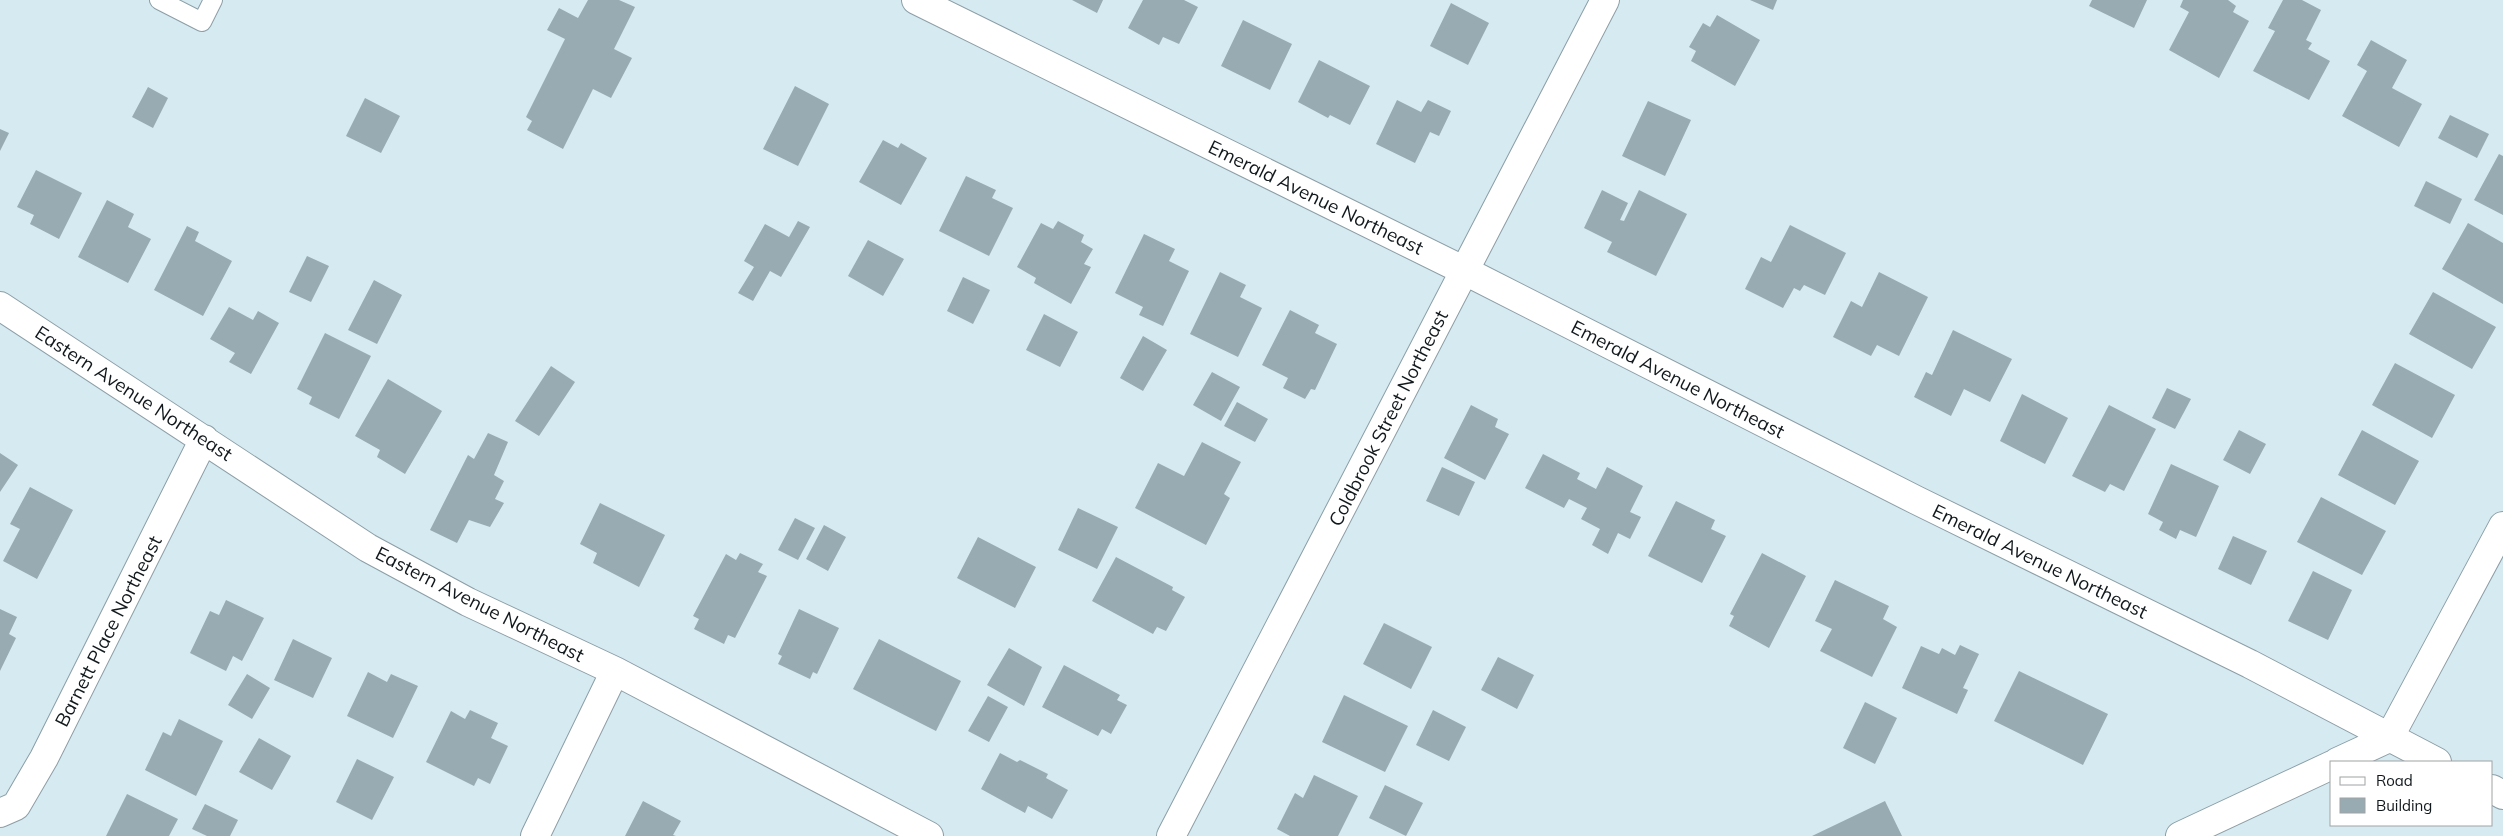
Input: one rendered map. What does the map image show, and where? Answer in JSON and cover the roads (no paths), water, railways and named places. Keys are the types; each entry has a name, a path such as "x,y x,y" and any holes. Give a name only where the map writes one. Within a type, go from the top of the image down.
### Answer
{"street":[{"name":"Emerald Avenue Northeast","path":"916,0 1464,270 1907,496 2250,664 2435,761"},
{"name":"Coldbrook Street Northeast","path":"1171,836 1605,0"},
{"name":"Eastern Avenue Northeast","path":"0,306 368,548 468,602 615,671 928,836"},
{"name":"Barnett Place Northeast","path":"0,813 16,806 44,758 204,439"},
{"path":"2340,761 2389,738 2503,526"},
{"path":"535,836 615,671"},
{"path":"2180,836 2330,766"}],"lane":[{"path":"159,0 202,22 213,0"}]}
